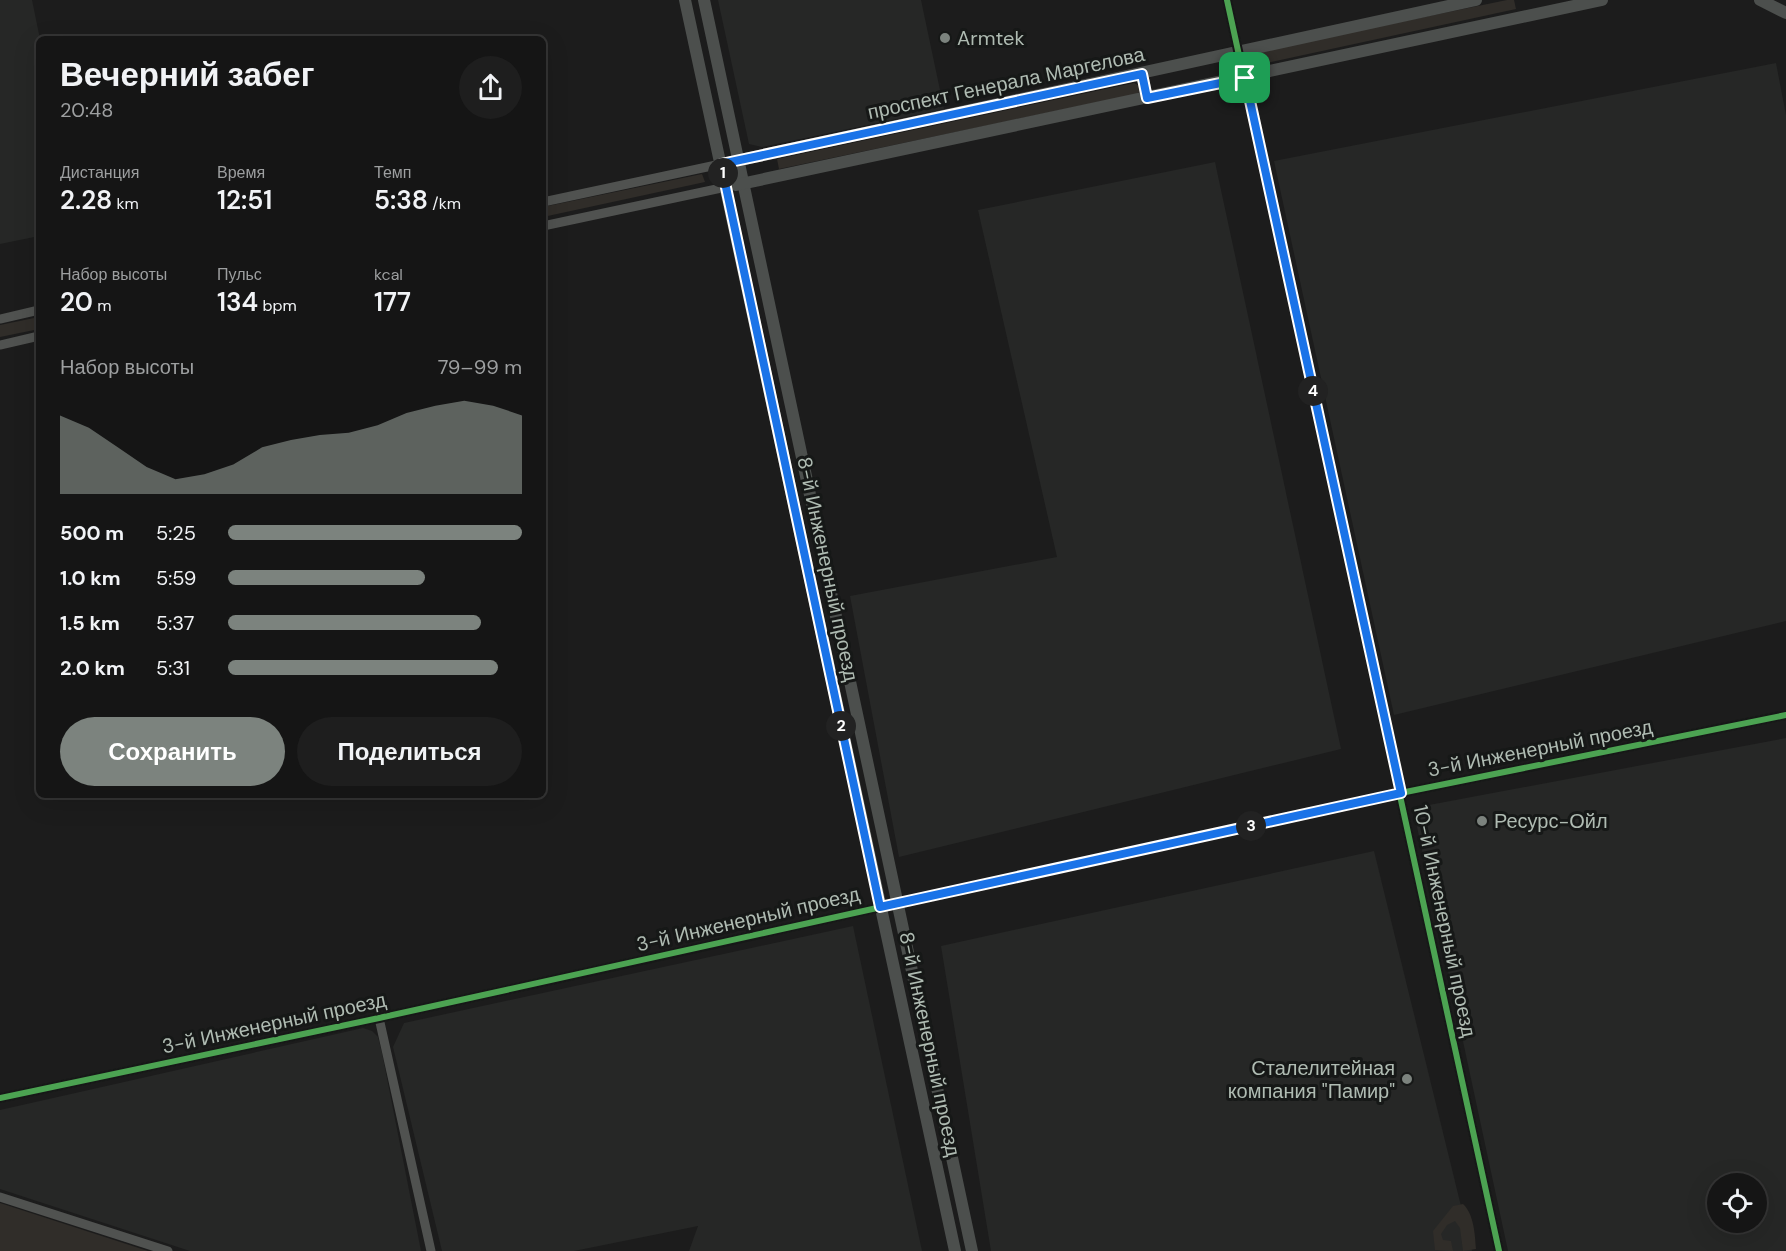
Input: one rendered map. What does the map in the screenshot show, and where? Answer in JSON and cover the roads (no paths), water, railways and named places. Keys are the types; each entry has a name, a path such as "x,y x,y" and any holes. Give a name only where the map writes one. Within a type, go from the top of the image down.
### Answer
{"street":[{"name":"8-й Инженерный проезд","path":"685,0 955,1251"},
{"name":"8-й Инженерный проезд","path":"704,0 972,1251"},
{"name":"10-й Инженерный проезд","path":"1227,0 1499,1251"},
{"name":"проспект Генерала Маргелова","path":"546,201 1476,0"},
{"path":"546,225 1245,78 1550,6 1602,0"},
{"path":"1760,0 1786,13"},
{"path":"1142,74 1147,98"},
{"path":"708,106 726,102"},
{"path":"0,319 36,311"},
{"path":"0,345 36,337"},
{"name":"3-й Инженерный проезд","path":"0,1098 379,1018 1401,793 1786,715"},
{"path":"852,776 868,773"},
{"path":"379,1018 431,1251"},
{"path":"0,1197 168,1251"}],"place":[{"name":"Armtek","path":"945,38"},
{"name":"Ресурс-Ойл","path":"1482,821"},
{"name":"Сталелитейная компания \"Памир\"","path":"1407,1079"}]}
